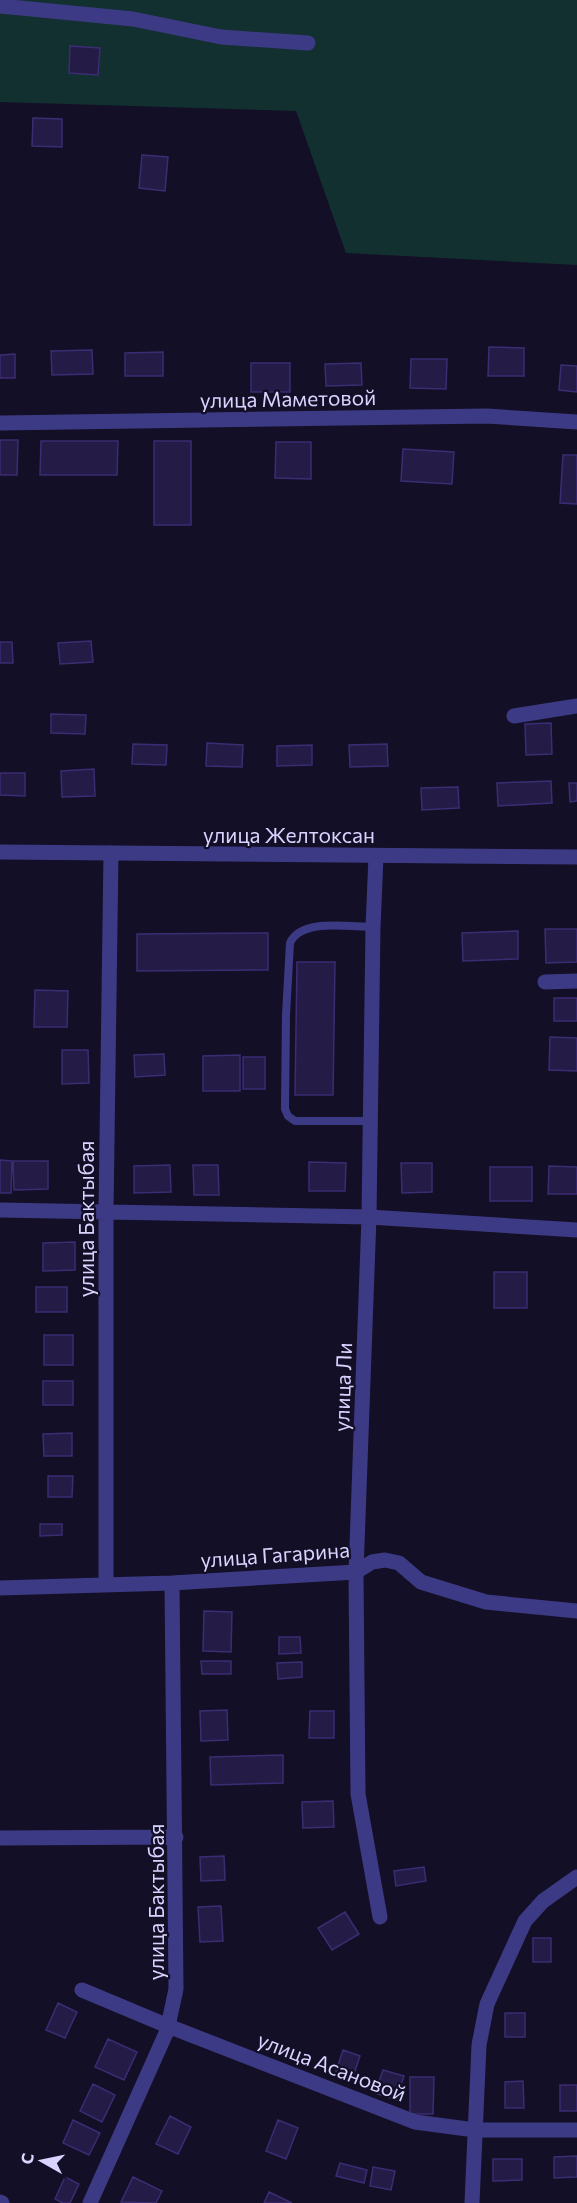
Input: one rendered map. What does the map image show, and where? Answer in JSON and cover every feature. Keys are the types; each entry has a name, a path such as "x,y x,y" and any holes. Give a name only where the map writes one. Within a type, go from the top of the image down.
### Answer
{"street":[{"path":"0,6 133,19 220,37 308,43"},
{"name":"улица Маметовой","path":"0,423 487,416 577,422"},
{"path":"514,716 577,706"},
{"name":"улица Желтоксан","path":"0,852 577,857"},
{"name":"улица Бактыбая","path":"106,1586 106,1212 111,853"},
{"name":"улица Ли","path":"376,856 369,1217 356,1572 358,1794 380,1917"},
{"path":"546,982 577,981"},
{"path":"0,1210 369,1217 577,1230"},
{"name":"улица Гагарина","path":"0,1588 106,1586 356,1572 372,1562 385,1560 399,1563 421,1581 486,1602 577,1611"},
{"name":"улица Бактыбая","path":"90,2203 168,2026 176,1989 172,1583"},
{"path":"0,1838 176,1837"},
{"path":"472,2203 479,2045 487,2004 525,1921 543,1901 577,1877"},
{"name":"улица Асановой","path":"82,1990 415,2122 475,2130 577,2130"}],"lane":[{"path":"370,1121 295,1121 288,1116 285,1108 286,1015 290,943 294,935 310,927 373,927"}],"green space":[{"path":"0,0 577,0 577,265 346,253 296,111 0,102"}],"building":[{"path":"70,46 100,48 98,75 69,73"},
{"path":"33,118 62,119 62,147 32,146"},
{"path":"142,155 168,157 165,191 139,188"},
{"path":"489,347 524,348 524,376 488,376"},
{"path":"92,350 93,374 52,375 51,351"},
{"path":"163,352 163,376 125,376 125,353"},
{"path":"15,354 15,378 0,378 0,355"},
{"path":"411,359 447,359 446,389 410,388"},
{"path":"251,363 290,363 290,392 251,392"},
{"path":"361,363 362,385 326,386 325,364"},
{"path":"561,365 577,366 577,392 559,390"},
{"path":"0,440 18,440 17,475 0,475"},
{"path":"41,441 118,441 117,475 40,475"},
{"path":"154,441 191,441 191,525 154,525"},
{"path":"276,442 311,442 311,479 275,478"},
{"path":"403,449 454,452 452,484 401,481"},
{"path":"563,455 577,455 577,504 560,503"},
{"path":"91,641 93,662 60,664 58,643"},
{"path":"0,642 12,642 13,663 0,663"},
{"path":"51,714 86,715 85,734 51,733"},
{"path":"551,723 552,754 526,755 525,724"},
{"path":"207,743 243,745 242,767 206,766"},
{"path":"133,744 167,745 166,765 132,764"},
{"path":"387,744 388,766 350,767 349,745"},
{"path":"312,745 312,765 277,766 277,746"},
{"path":"94,769 95,796 62,797 61,771"},
{"path":"0,773 25,773 25,796 0,795"},
{"path":"551,781 552,803 498,806 497,783"},
{"path":"569,783 577,783 577,801 570,802"},
{"path":"458,787 459,808 422,810 421,788"},
{"path":"545,929 577,929 577,962 546,963"},
{"path":"518,931 518,959 463,961 462,933"},
{"path":"268,933 268,970 137,971 137,934"},
{"path":"297,962 335,962 333,1095 295,1095"},
{"path":"35,990 68,991 67,1027 34,1027"},
{"path":"554,998 577,998 577,1021 554,1021"},
{"path":"550,1037 577,1038 577,1071 549,1070"},
{"path":"62,1050 88,1050 89,1083 62,1084"},
{"path":"164,1054 165,1075 135,1077 134,1055"},
{"path":"240,1055 240,1091 203,1091 203,1056"},
{"path":"243,1057 265,1057 265,1089 243,1089"},
{"path":"0,1160 12,1161 11,1193 0,1193"},
{"path":"13,1161 48,1161 48,1189 14,1190"},
{"path":"309,1162 346,1163 345,1191 309,1191"},
{"path":"401,1163 432,1163 432,1192 402,1193"},
{"path":"170,1165 171,1192 134,1193 134,1166"},
{"path":"193,1165 218,1165 219,1195 194,1195"},
{"path":"549,1166 577,1167 577,1194 548,1194"},
{"path":"490,1167 532,1167 532,1201 490,1201"},
{"path":"75,1242 75,1270 43,1271 43,1243"},
{"path":"494,1272 527,1272 527,1308 494,1308"},
{"path":"36,1287 67,1287 67,1312 36,1312"},
{"path":"44,1335 73,1335 73,1365 44,1365"},
{"path":"43,1381 73,1381 73,1405 43,1405"},
{"path":"72,1433 72,1456 44,1456 43,1434"},
{"path":"48,1476 73,1476 72,1497 48,1497"},
{"path":"40,1524 62,1524 62,1535 40,1536"},
{"path":"204,1611 232,1612 231,1652 203,1651"},
{"path":"279,1637 300,1637 301,1653 279,1654"},
{"path":"201,1661 231,1661 231,1674 202,1674"},
{"path":"302,1662 302,1677 278,1679 277,1663"},
{"path":"227,1710 228,1740 201,1741 200,1711"},
{"path":"310,1711 334,1711 334,1738 309,1738"},
{"path":"283,1755 283,1783 211,1785 210,1757"},
{"path":"333,1801 334,1827 303,1828 302,1802"},
{"path":"224,1856 225,1880 201,1881 200,1857"},
{"path":"424,1867 426,1881 396,1886 394,1871"},
{"path":"221,1906 223,1941 200,1942 198,1907"},
{"path":"345,1912 359,1934 332,1950 318,1928"},
{"path":"533,1938 551,1938 551,1962 533,1962"},
{"path":"58,2003 77,2012 65,2038 46,2030"},
{"path":"505,2013 525,2013 525,2037 505,2037"},
{"path":"108,2039 137,2052 124,2080 95,2067"},
{"path":"343,2050 360,2056 352,2080 335,2074"},
{"path":"383,2070 404,2076 396,2100 375,2093"},
{"path":"410,2077 434,2077 433,2114 410,2114"},
{"path":"523,2081 524,2108 505,2108 505,2082"},
{"path":"93,2084 115,2095 102,2122 80,2111"},
{"path":"560,2085 577,2085 577,2111 560,2111"},
{"path":"170,2116 191,2127 178,2154 156,2144"},
{"path":"73,2120 100,2133 89,2155 63,2143"},
{"path":"278,2120 298,2128 286,2159 266,2151"},
{"path":"577,2156 577,2177 554,2178 554,2157"},
{"path":"493,2159 522,2159 522,2180 493,2181"},
{"path":"340,2163 367,2170 364,2183 336,2176"},
{"path":"373,2167 395,2171 391,2190 370,2186"},
{"path":"65,2177 79,2184 70,2203 63,2203 55,2199"},
{"path":"133,2177 162,2191 156,2203 121,2202"},
{"path":"269,2192 292,2203 264,2203"}]}
